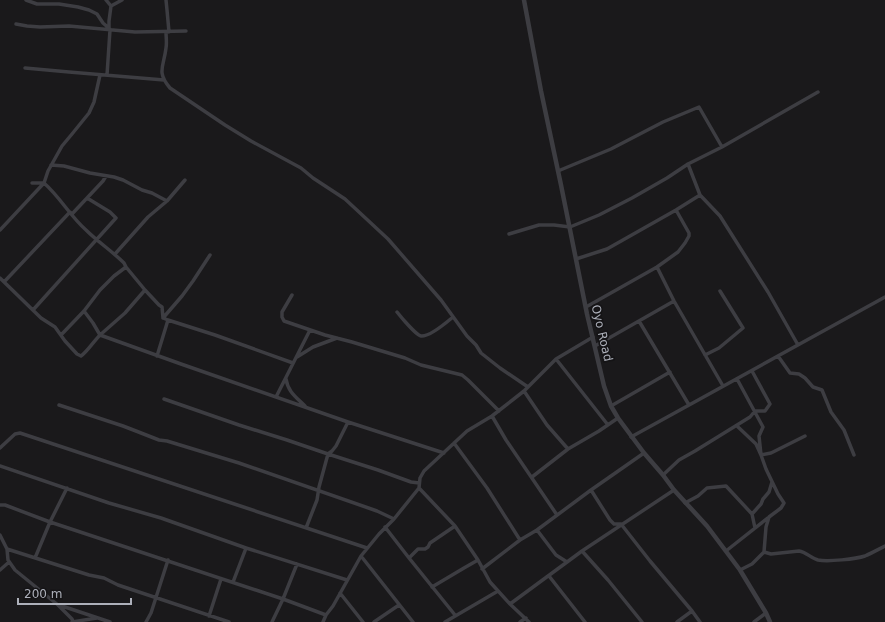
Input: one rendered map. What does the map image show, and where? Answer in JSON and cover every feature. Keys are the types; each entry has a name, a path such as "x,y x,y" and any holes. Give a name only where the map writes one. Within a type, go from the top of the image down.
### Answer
{"street":[{"path":"26,0 37,4 59,4 89,10 97,14 103,23 110,29"},
{"path":"63,0 64,5"},
{"path":"106,0 111,6 107,75"},
{"path":"111,6 122,0"},
{"path":"166,0 168,32 162,73 164,80 170,88 212,117 251,141 301,168 345,200 388,239 432,290 481,353 528,387"},
{"name":"Oyo Road","path":"524,0 541,91 592,337 604,386 611,406 631,437 685,503 707,526 740,570 770,622"},
{"path":"16,24 40,27 69,26 135,32 186,31"},
{"path":"25,68 164,80"},
{"path":"0,230 44,183 51,165 62,146 88,113 94,102 100,75"},
{"path":"509,234 539,225 570,227 599,215 632,198 688,164 722,147 818,92"},
{"path":"558,170 611,148 699,106 722,147"},
{"path":"688,164 700,194 720,216 768,292 798,345"},
{"path":"51,165 64,166 90,173 114,177 167,200"},
{"path":"4,282 87,198 106,176"},
{"path":"115,254 148,216 167,200 185,180"},
{"path":"32,183 44,183 53,191 86,230 124,262 126,267 145,290 158,305 162,307 162,318"},
{"path":"576,259 607,249 676,210 700,194"},
{"path":"33,310 98,240 116,218 110,212 87,198"},
{"path":"586,307 657,267 678,252 685,244 689,233 676,210"},
{"path":"162,318 182,296 210,255"},
{"path":"61,335 84,311 100,290 114,276 126,267"},
{"path":"657,267 674,301 724,386"},
{"path":"0,278 33,310 55,327 65,341 77,354 81,356 100,335 125,313 145,290"},
{"path":"705,355 719,348 743,328 720,291"},
{"path":"292,295 282,312 282,318 284,321 325,335 405,358 421,365 462,375 499,411"},
{"path":"631,437 885,297"},
{"path":"595,346 674,301"},
{"path":"84,311 100,335 348,422 444,453"},
{"path":"397,312 420,336 425,336 437,330 453,316"},
{"path":"162,318 293,363"},
{"path":"157,356 168,320"},
{"path":"639,321 690,405"},
{"path":"276,397 310,330"},
{"path":"323,622 362,556 385,527 394,519 419,485 420,478 424,470 467,431 492,416 524,391 556,359 592,337"},
{"path":"296,357 337,338"},
{"path":"778,356 790,373 799,374 813,387 822,390 831,412 844,430 854,455"},
{"path":"556,359 608,425"},
{"path":"663,475 679,460 737,426 755,412 765,411 770,404 752,371"},
{"path":"611,406 670,372"},
{"path":"286,378 287,386 294,396 306,406"},
{"path":"737,379 763,427 759,436 761,455"},
{"path":"524,391 547,425 568,449"},
{"path":"164,399 239,426 287,440 419,485 455,526 478,560 490,582 529,622"},
{"path":"59,405 123,426 158,440 167,441 239,464 377,511 394,519"},
{"path":"492,416 506,440 557,515"},
{"path":"532,477 568,449 618,418"},
{"path":"306,528 317,500 328,454 332,451 348,422"},
{"path":"726,551 781,508 784,503 772,482 756,444 737,426"},
{"path":"0,448 15,434 20,433 368,548"},
{"path":"761,455 771,453 805,436"},
{"path":"454,443 520,540"},
{"path":"482,569 520,540 537,530 644,453"},
{"path":"0,466 347,580"},
{"path":"752,514 769,492 772,482"},
{"path":"685,503 698,496 707,488 726,486 752,514 755,528"},
{"path":"35,558 50,522 67,488"},
{"path":"591,490 610,520 614,524 621,524"},
{"path":"510,604 582,551 674,490"},
{"path":"0,505 5,505 50,522 168,560 326,615"},
{"path":"740,570 752,564 764,552 766,526 769,517"},
{"path":"621,524 700,622"},
{"path":"409,558 418,549 425,549 430,543 455,526"},
{"path":"385,527 455,615"},
{"path":"537,530 556,555 568,562"},
{"path":"0,535 7,549 8,560 15,570 58,605 72,619 73,622 99,618"},
{"path":"764,552 771,554 799,551 818,560 824,560 854,558 866,555 885,546"},
{"path":"233,582 246,548"},
{"path":"7,549 104,578 118,585 229,622"},
{"path":"582,551 642,622"},
{"path":"362,556 413,622"},
{"path":"146,622 151,613 168,560"},
{"path":"432,587 478,560"},
{"path":"0,570 9,562"},
{"path":"272,622 297,564"},
{"path":"549,576 585,622"},
{"path":"209,616 221,579"},
{"path":"445,622 498,591"},
{"path":"340,593 363,622"},
{"path":"58,605 110,622"},
{"path":"374,622 399,605"},
{"path":"677,622 692,611"},
{"path":"754,622 766,614"},
{"path":"520,622 526,618"}]}
